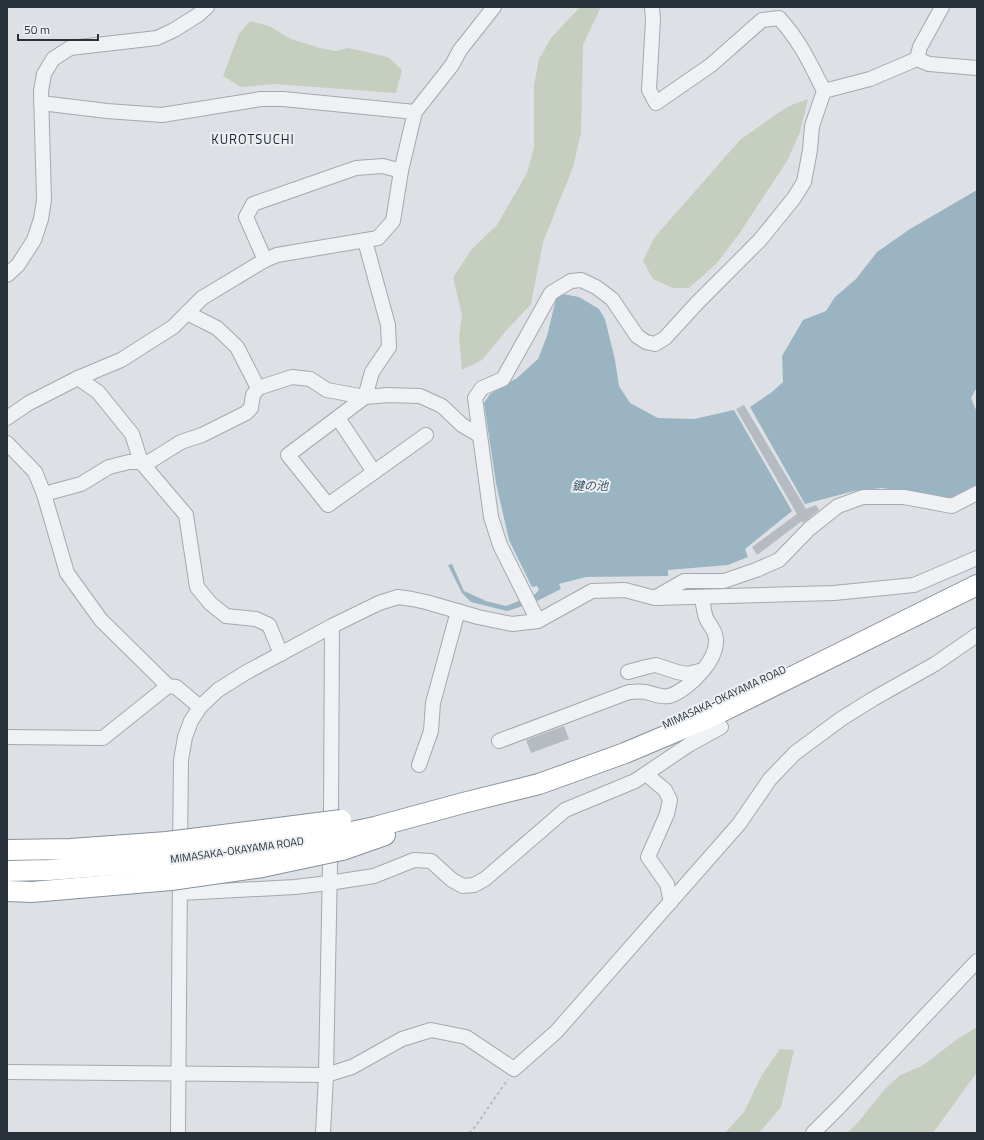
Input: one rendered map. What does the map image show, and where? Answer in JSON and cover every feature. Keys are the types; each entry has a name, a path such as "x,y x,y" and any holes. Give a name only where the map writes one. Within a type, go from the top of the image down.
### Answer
{"highway":[{"name":"MIMASAKA-OKAYAMA ROAD","path":"457,805 620,743 713,704 977,573"},
{"name":"MIMASAKA-OKAYAMA ROAD","path":"7,871 49,870 172,845 261,848 339,829 375,827 539,784 625,753 676,732 751,697 977,585"},
{"path":"7,891 32,892 175,887 262,868 339,829"},
{"path":"7,850 172,845"}],"street":[{"path":"7,275 18,265 34,240 42,219 44,200 41,91 44,74 53,59 70,48 157,38 174,30 198,15 207,7"},
{"path":"7,418 29,403 78,378 121,360 173,327 202,298 264,260 277,255 378,238 393,220 400,171 415,112 452,65 460,50 494,7"},
{"path":"538,621 500,545 491,517 474,398 482,388 503,379 551,293 571,281 581,280 596,287 612,299 637,336 646,342 655,344 664,338 760,240 794,198 804,182 810,150 812,126 824,91 801,45 779,18 762,20 711,65 656,103 649,90 653,20 652,7"},
{"path":"917,59 920,47 942,7"},
{"path":"824,91 870,79 917,59 929,64 977,68"},
{"path":"42,103 107,111 162,115 269,99 415,112"},
{"path":"264,260 246,217 253,204 356,168 384,166 400,171"},
{"path":"365,241 388,325 389,347 372,372 365,398 288,455 328,505 426,435"},
{"path":"187,313 217,328 236,346 258,388"},
{"path":"44,494 81,484 109,467 129,462 149,462 181,442 202,435 246,413 251,408 253,395 258,388 292,377 310,379 327,390 365,398 388,395 420,396 442,406 462,424 479,435"},
{"path":"78,378 98,392 132,434 140,462 186,515 197,587 210,604 226,616 256,619 269,625 281,654"},
{"path":"338,418 374,472"},
{"path":"7,443 35,472 44,494 67,573 101,620 168,686 176,687 200,707"},
{"path":"655,598 684,581 724,581 779,560 809,529 838,506 863,497 904,497 952,506 977,493"},
{"path":"178,1133 180,1074 175,887 172,845 181,760 189,726 200,707 218,690 332,626 379,603 398,597 426,602 478,617 512,624 538,621 592,591 625,590 655,598 834,593 914,584 977,558"},
{"path":"499,741 629,692 643,691 656,695 668,696 681,689 695,679 703,670 712,659 716,647 715,635 706,617 702,597"},
{"path":"419,764 431,731 433,703 458,611"},
{"path":"323,1133 326,1075 329,883 339,829 332,626"},
{"path":"7,1072 326,1075 352,1067 402,1039 431,1030 466,1037 514,1069 556,1032 739,824 770,779 795,754 841,719 935,664 977,636"},
{"path":"628,672 646,666 656,665 688,674 703,670"},
{"path":"7,737 103,738 168,686"},
{"path":"175,887 295,887 374,876 414,860 431,861 452,880 463,886 474,885 485,879 566,810 635,782 690,744 721,727"},
{"path":"646,774 665,790 670,800 667,814 648,857 667,884 671,902"},
{"path":"172,845 339,829"},
{"path":"813,1133 977,961"}],"path":[{"path":"469,1133 475,1127 514,1069"}],"green space":[{"path":"580,7 601,7 583,45 581,133 573,167 543,242 531,304 482,360 462,370 459,337 462,314 453,278 471,250 497,225 527,173 534,147 534,86 539,59 551,38"},
{"path":"250,21 269,26 291,39 320,48 335,51 349,48 388,57 402,70 396,93 275,84 241,87 223,76 239,34"},
{"path":"808,99 800,132 787,161 739,234 716,264 689,288 673,288 653,279 643,261 654,238 740,140 789,106"},
{"path":"977,1027 977,1072 933,1133 847,1133 860,1120 885,1089 900,1075 922,1066 959,1038"},
{"path":"780,1049 794,1050 781,1107 759,1133 725,1133 744,1112 762,1075"}],"water":[{"path":"977,190 977,387 971,398 977,412 977,487 961,497 942,498 882,488 854,491 805,504 750,407 772,392 783,382 782,356 803,320 826,311 835,297 856,279 877,252 910,229"},
{"name":"鍵の池","path":"563,294 579,297 599,309 605,319 615,360 619,386 630,403 658,418 694,419 734,410 792,511 745,549 748,557 728,565 668,570 668,576 586,577 559,584 561,589 535,602 507,611 471,602 462,593 448,565 452,564 464,591 486,601 506,606 534,595 539,590 537,586 532,587 509,540 496,483 484,403 490,394 517,378 538,359 547,336 556,299"}],"building":[{"path":"744,405 806,509 816,505 819,510 757,555 752,547 797,514 736,409"},
{"path":"564,726 569,739 531,753 526,740"}],"district":[{"name":"KUROTSUCHI","path":"253,139"}]}
